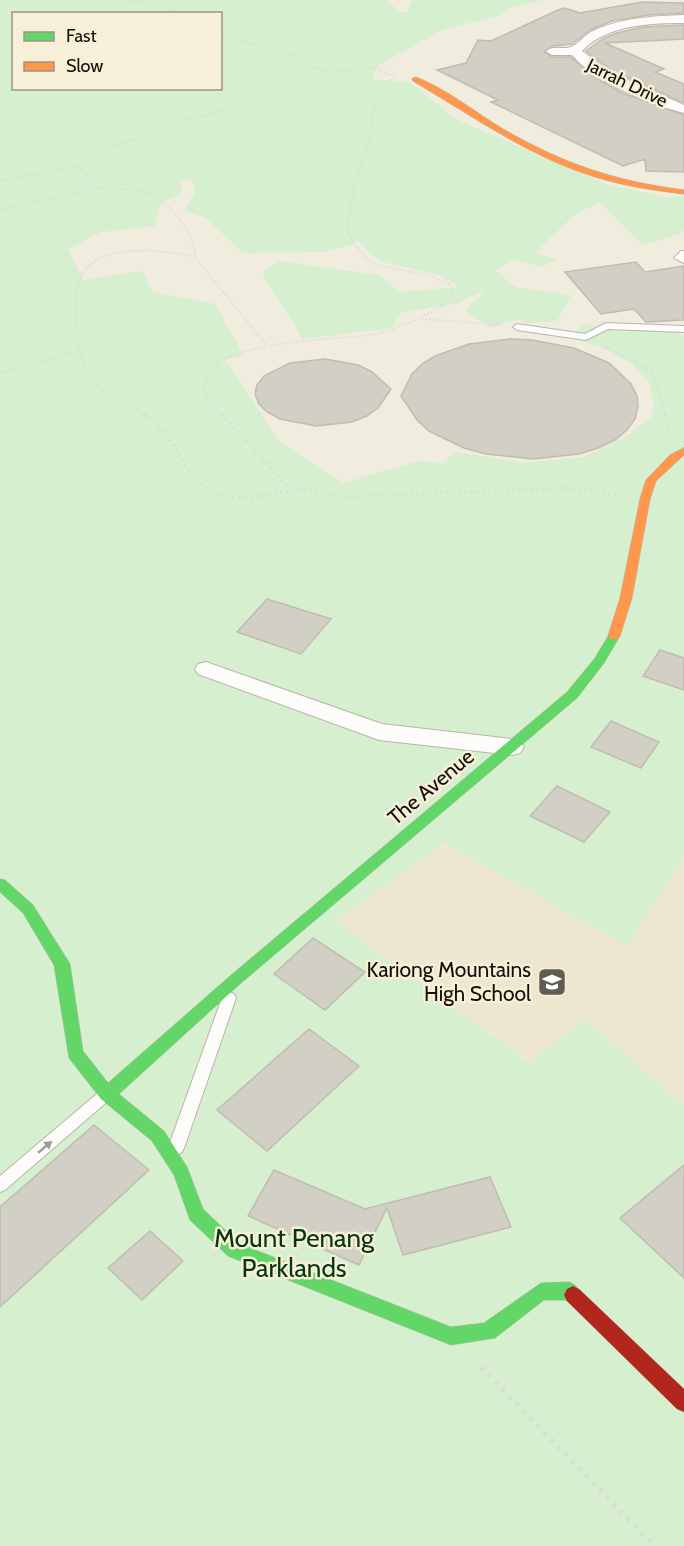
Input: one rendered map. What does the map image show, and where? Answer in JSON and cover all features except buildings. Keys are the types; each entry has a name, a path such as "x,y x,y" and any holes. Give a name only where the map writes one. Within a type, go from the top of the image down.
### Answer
{"street":[{"name":"Jarrah Drive","path":"552,51 575,51 585,40 637,22 684,19"},
{"name":"Jarrah Drive","path":"575,51 578,58 596,71 684,109"},
{"path":"416,79 514,140 577,169 636,185 684,192"},
{"name":"The Avenue","path":"107,1094 235,980 572,695 600,660 616,633 626,598 645,499 651,480 679,454"},
{"path":"206,669 379,732 512,747"},
{"path":"0,884 28,909 62,964 75,1053 107,1094 158,1136 181,1172 196,1214 234,1250 451,1336 488,1332 540,1292 569,1291 684,1402"}],"lane":[{"path":"684,253 678,258 684,261"},
{"path":"518,327 586,337 606,326 684,329"},
{"path":"172,1158 235,980"},
{"path":"0,1185 107,1094"}],"path":[{"path":"128,0 152,3 177,12"},
{"path":"222,36 293,55 310,66 329,72 376,68 395,78 390,81 373,112 369,144 354,189 347,230 353,243 367,259 377,265 431,276 451,285 453,299 421,319 371,335 253,346 220,363 210,371 206,382 207,400 287,485 344,497 568,488 645,499"},
{"path":"0,181 78,166 96,150 116,142 148,136 183,119 212,114 238,105"},
{"path":"78,166 97,189"},
{"path":"0,209 97,189 143,192 155,196 165,204 189,233 197,249 195,257"},
{"path":"266,346 195,257 160,251 123,252 102,258 84,271 77,288 76,352 103,390 157,422 171,438 186,467 206,490 238,498 305,489"},
{"path":"421,319 518,327"},
{"path":"586,337 651,370 679,454"},
{"path":"0,373 76,352"},
{"path":"451,1336 654,1546"}],"shaded area":[{"name":"Kariong Mountains High School","path":"444,843 627,946 684,857 684,1106 586,1019 530,1062 335,921"}],"green space":[{"name":"Mount Penang Parklands","path":"0,0 385,0 401,12 407,12 412,0 543,0 508,8 501,15 444,29 378,65 372,79 409,82 458,120 605,184 665,197 684,196 684,230 682,233 643,245 599,202 573,216 535,253 559,260 541,267 512,259 496,271 515,287 571,295 557,321 527,323 518,319 490,327 465,310 487,289 455,304 402,312 392,328 303,339 262,273 279,261 378,275 399,292 460,287 439,275 379,261 359,242 324,252 243,253 206,218 185,211 196,190 191,179 180,183 182,194 161,202 155,226 101,232 68,249 83,280 143,271 152,292 215,304 244,356 219,360 229,365 278,441 343,483 418,461 443,463 456,452 524,463 584,457 626,437 652,416 654,403 649,383 633,365 608,350 569,337 585,324 618,332 666,328 684,336 684,857 627,946 444,843 335,921 529,1062 585,1019 684,1106 684,1546 0,1546"}],"traffic: fast":[{"path":"107,1094 235,980 572,695 600,660 614,636"},
{"path":"0,884 28,909 62,964 75,1053 107,1094 158,1136 181,1172 196,1214 234,1250 451,1336 488,1332 541,1292 569,1291 573,1295"}],"traffic: slow":[{"path":"416,79 522,143 566,164 612,180 684,192"},
{"path":"614,636 626,598 645,499 651,480 674,457 684,451"}],"traffic: jam":[{"path":"573,1295 684,1402"}],"place":[{"name":"Kariong Mountains High School","path":"552,982"}]}
